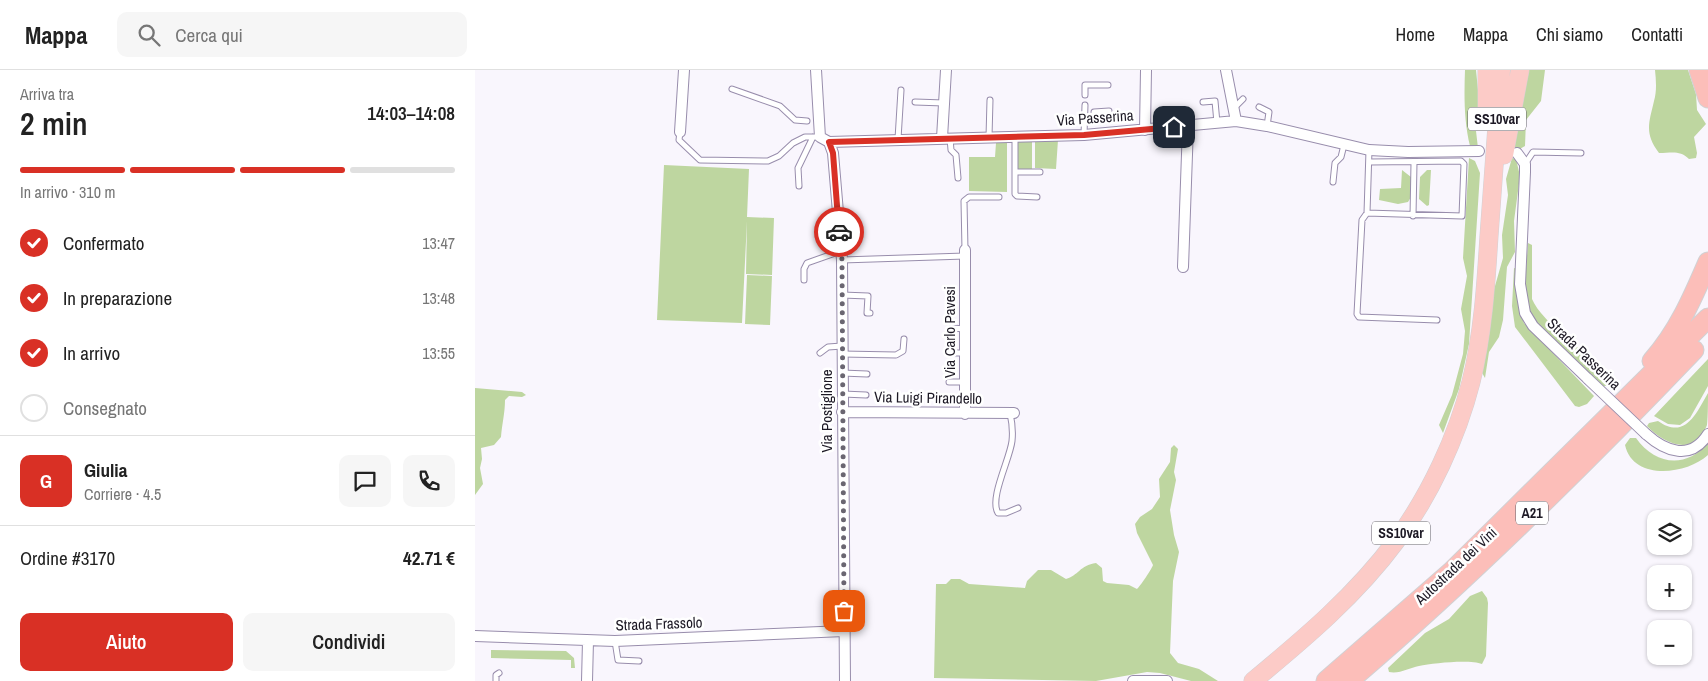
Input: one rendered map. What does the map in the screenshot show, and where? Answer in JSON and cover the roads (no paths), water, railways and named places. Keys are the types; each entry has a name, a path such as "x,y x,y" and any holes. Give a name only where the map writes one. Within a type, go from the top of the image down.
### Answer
{"highway":[{"path":"1487,70 1486,164 1494,172 1503,161 1516,100 1519,70"},
{"name":"SS10var","path":"1253,681 1331,614 1367,576 1410,520 1447,451 1469,389 1479,340 1501,70"},
{"path":"1699,70 1708,98"},
{"path":"1451,572 1516,498 1629,386 1662,350 1688,308 1708,262"},
{"name":"Autostrada dei Vini","path":"1326,681 1451,572 1708,318"},
{"name":"Autostrada dei Vini","path":"1349,681 1412,627 1552,494 1708,336"}],"street":[{"path":"680,132 684,70"},
{"name":"Via Postiglione","path":"816,70 813,121 821,139 833,153 841,255 845,681"},
{"path":"946,138 945,103 947,70"},
{"path":"1145,70 1145,130"},
{"path":"1226,73 1236,121"},
{"name":"Via Passerina","path":"821,139 1015,136 1145,130 1236,121 1267,126 1369,150 1408,152 1479,151"},
{"path":"1183,267 1188,126"},
{"path":"1517,153 1525,164"},
{"name":"Strada Passerina","path":"1525,164 1524,232 1520,284 1525,313 1533,326 1646,434 1666,450 1679,451 1693,448 1702,442 1708,434"},
{"name":"Via Carlo Pavesi","path":"965,253 965,414"},
{"name":"Via Luigi Pirandello","path":"842,412 1012,413"},
{"name":"Strada Frassolo","path":"475,636 615,641 844,631"},
{"path":"587,681 588,641"},
{"path":"1133,681 1167,681"}],"lane":[{"path":"1226,73 1237,76"},
{"path":"1085,95 1085,84 1108,85"},
{"path":"732,90 780,106 795,120 813,121"},
{"path":"898,139 901,90"},
{"path":"1233,109 1243,99"},
{"path":"989,137 991,100"},
{"path":"1203,102 1215,101 1217,123"},
{"path":"915,102 945,103"},
{"path":"1085,105 1091,132"},
{"path":"1259,107 1267,109 1269,112 1267,126"},
{"path":"1094,118 1094,112 1109,111"},
{"path":"680,132 679,140 700,160 768,161 779,156 793,143 805,137 821,139"},
{"path":"1015,136 1017,196 1037,197"},
{"path":"946,138 951,150 956,155 958,178"},
{"path":"799,186 798,168 821,139"},
{"path":"1333,182 1335,163 1341,157 1344,145"},
{"path":"1369,150 1367,213 1362,220 1357,314 1359,317 1437,320"},
{"path":"1525,164 1533,152 1581,153"},
{"path":"1367,213 1413,216 1462,216 1464,164 1461,162 1370,162"},
{"path":"1413,216 1414,163"},
{"path":"1015,172 1040,172"},
{"path":"804,280 804,269 807,263 841,255 965,253 964,201 969,197 999,197"},
{"path":"842,295 868,296 867,313 870,314"},
{"path":"952,328 965,329"},
{"path":"820,353 828,347 896,355 903,351 903,339"},
{"path":"951,353 965,353"},
{"path":"842,373 867,374"},
{"path":"949,382 965,382"},
{"path":"842,394 866,394"},
{"path":"1012,413 1012,440 1008,462 996,497 995,507 999,513 1006,513 1019,508"},
{"path":"615,641 618,660 639,661"},
{"path":"496,681 499,673"}]}
